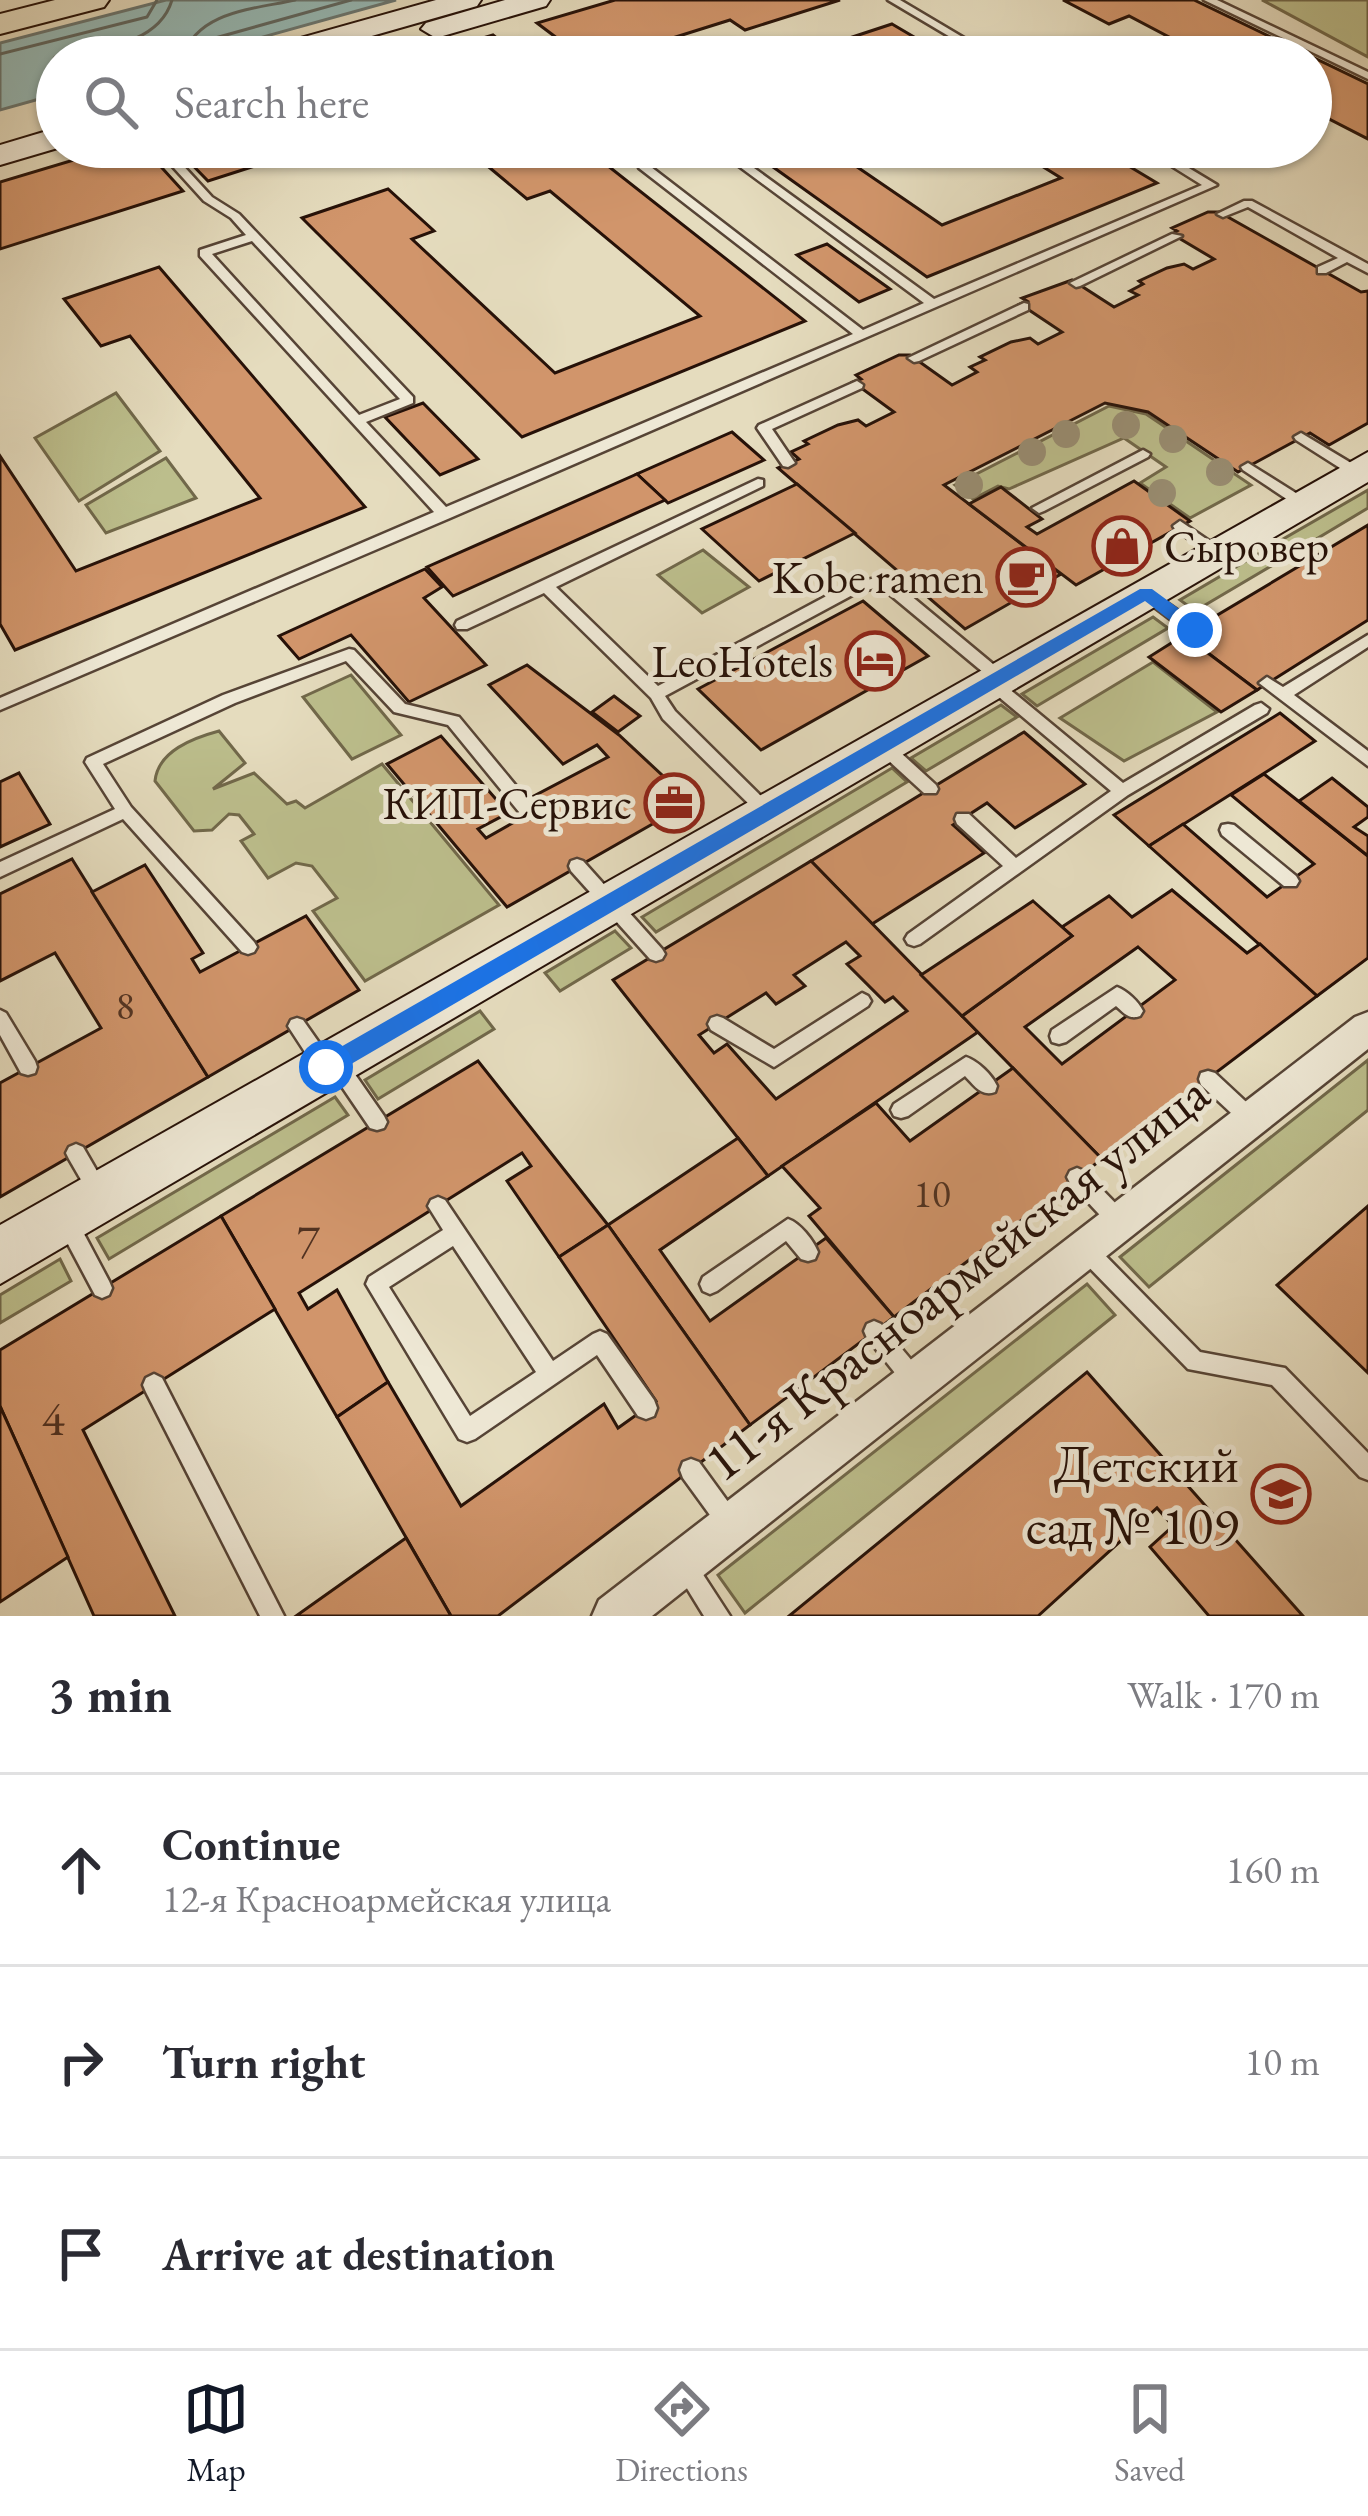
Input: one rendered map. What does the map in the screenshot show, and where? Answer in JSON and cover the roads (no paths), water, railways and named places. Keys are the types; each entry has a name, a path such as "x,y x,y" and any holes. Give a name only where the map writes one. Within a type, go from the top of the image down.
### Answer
{"main road":[{"path":"0,2 10,0"},
{"path":"0,24 93,0"}],"street":[{"path":"340,36 466,0"},
{"path":"412,36 536,0"},
{"path":"0,132 36,122"},
{"path":"0,155 36,144"},
{"path":"0,1256 1146,593 1198,539 1302,503 1362,469"},
{"name":"11-я Красноармейская улица","path":"614,1616 1368,1028"}],"lane":[{"path":"893,0 955,36"},
{"path":"1209,0 1284,36"},
{"path":"1332,59 1368,76"},
{"path":"179,168 208,199 255,236 408,400 357,421"},
{"path":"646,168 862,335"},
{"path":"747,168 933,304"},
{"path":"0,704 1210,184 1182,168"},
{"path":"1223,214 1248,202 1368,269"},
{"path":"255,236 203,253 445,515"},
{"path":"1076,283 1176,236"},
{"path":"1322,270 1347,258"},
{"path":"914,358 1024,307"},
{"path":"788,464 764,428 857,385"},
{"path":"1301,437 1362,469"},
{"path":"1039,508 1144,454"},
{"path":"1247,467 1302,503"},
{"path":"1105,474 1124,487"},
{"path":"462,625 758,483"},
{"path":"656,694 854,588 876,583 893,589 1122,790"},
{"path":"546,586 767,812"},
{"path":"1146,593 1195,630"},
{"path":"1283,695 1368,640"},
{"path":"248,946 125,811 93,762 229,699 349,654 400,708 453,721 530,814"},
{"path":"1267,683 1368,760"},
{"path":"914,939 1122,790 1261,709"},
{"path":"883,746 930,789"},
{"path":"0,870 125,811"},
{"path":"963,819 1015,867"},
{"path":"1228,830 1290,881"},
{"path":"577,866 656,954"},
{"path":"1059,1036 1117,995 1134,1011"},
{"path":"717,1024 774,1059 862,1001"},
{"path":"0,1018 28,1067"},
{"path":"297,1026 377,1122"},
{"path":"901,1110 967,1065 988,1087"},
{"path":"1208,1079 1251,1119"},
{"path":"76,1153 102,1288"},
{"path":"1077,1178 1120,1221"},
{"path":"438,1206 550,1375"},
{"path":"710,1284 788,1228 808,1252"},
{"path":"456,1233 376,1283 467,1431 600,1341 646,1408"},
{"path":"1085,1249 1195,1362 1277,1375 1368,1469"},
{"path":"874,1331 916,1381"},
{"path":"154,1385 272,1616"},
{"path":"691,1470 731,1525"},
{"path":"682,1563 718,1616"}],"water":[{"path":"166,0 396,0 267,36 36,36 36,100 0,110 0,43"}],"place":[{"name":"Сыровер","path":"1122,546"},
{"name":"Kobe ramen","path":"1026,577"},
{"name":"LeoHotels","path":"875,661"},
{"name":"КИП-Сервис","path":"674,803"},
{"name":"Детский сад № 109","path":"1281,1494"}]}
